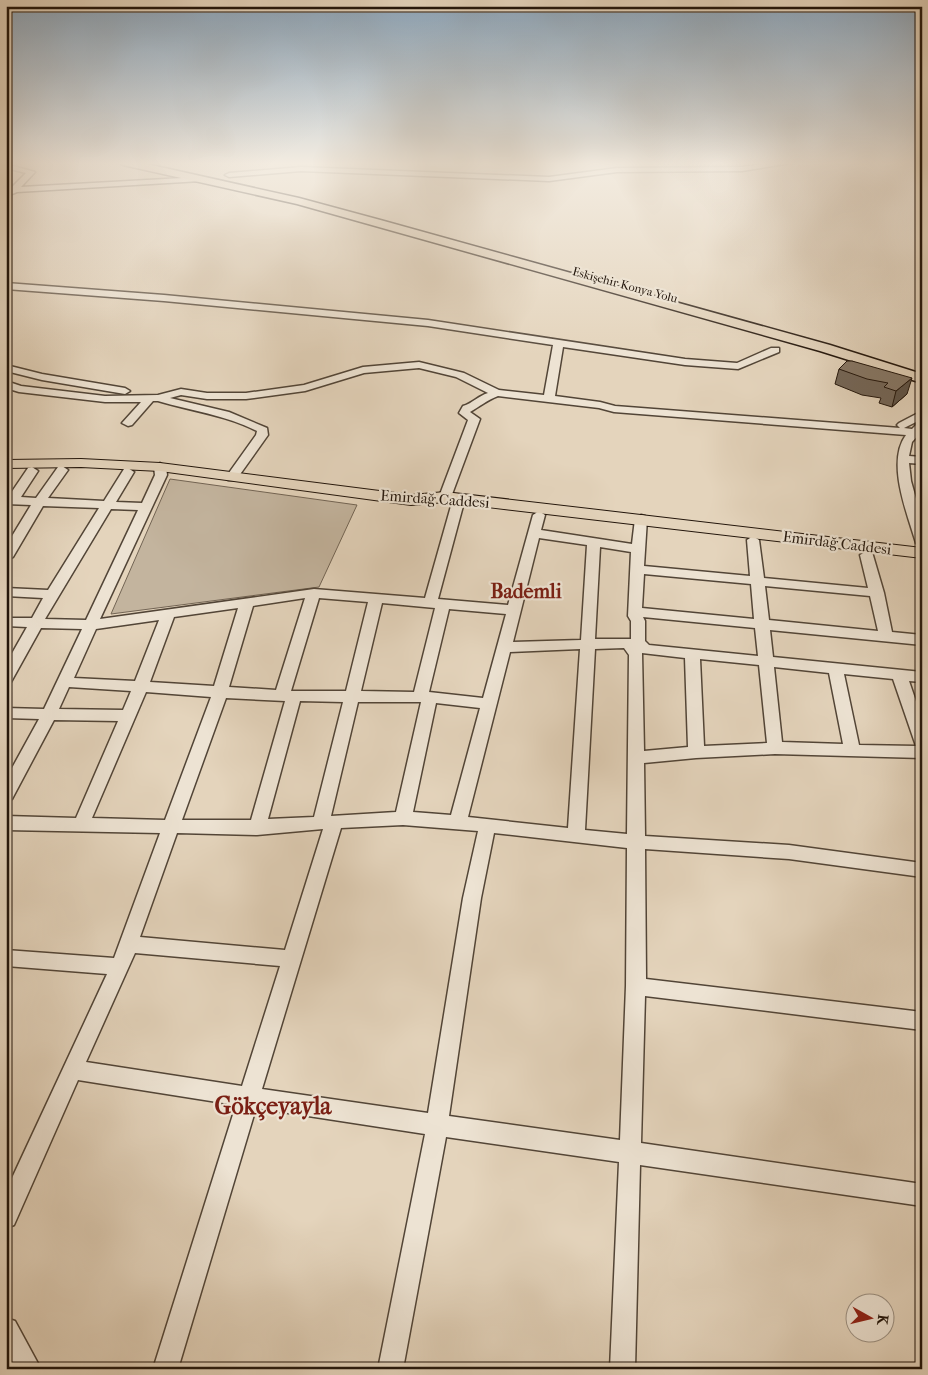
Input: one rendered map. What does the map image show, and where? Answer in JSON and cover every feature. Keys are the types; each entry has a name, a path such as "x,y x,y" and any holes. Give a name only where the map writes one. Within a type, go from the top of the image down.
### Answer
{"highway":[{"path":"391,226 825,348 922,379"},
{"name":"Eskişehir Konya Yolu","path":"424,226 922,366"}],"main road":[{"name":"Emirdağ Caddesi","path":"6,464 81,463 451,501 922,553"},
{"name":"Emirdağ Caddesi","path":"6,472 62,470 160,471 232,477 411,500 451,501 539,516 641,523 922,562"}],"street":[{"path":"6,286 164,298 428,323 685,362 738,366 775,350"},
{"path":"549,398 559,342"},
{"path":"6,368 110,389 133,392 181,392 207,396 269,394 322,384 363,370 419,365 460,375 498,393 600,405 614,403 913,428"},
{"path":"6,384 20,389 105,399 154,398 181,392"},
{"path":"403,818 425,697 451,501 457,468 474,419 464,413 467,408 483,398 498,393"},
{"path":"128,423 154,398"},
{"path":"154,398 213,411 253,424 263,430 262,435 232,477"},
{"path":"922,414 906,444 904,458 908,487 922,543"},
{"path":"904,458 922,462"},
{"path":"6,557 40,501 62,470"},
{"path":"10,500 32,471"},
{"path":"6,795 49,714 91,626 146,507 160,471"},
{"path":"6,678 10,664 37,624 52,594 128,472"},
{"path":"10,500 146,507"},
{"path":"458,822 539,516"},
{"path":"641,523 638,549 636,614 638,642 646,649 922,676"},
{"path":"534,533 638,549"},
{"path":"754,540 775,748"},
{"path":"576,836 594,541"},
{"path":"867,555 886,636"},
{"path":"637,569 876,593"},
{"path":"6,592 52,594"},
{"path":"6,622 91,626 314,593 514,610"},
{"path":"257,828 314,593"},
{"path":"165,1369 292,959 328,823 352,696 376,599"},
{"path":"6,1218 129,944 169,828 220,692 247,602"},
{"path":"622,1369 636,986 636,655 628,643 631,618 636,614 763,623 922,640"},
{"path":"81,825 141,686 168,615"},
{"path":"504,648 628,643"},
{"path":"692,653 696,752"},
{"path":"836,669 852,750"},
{"path":"899,674 922,743"},
{"path":"64,682 288,696 425,697 489,704"},
{"path":"6,713 128,716"},
{"path":"636,758 696,752 775,748 922,752"},
{"path":"6,823 169,828 257,828 403,818 458,822 487,827 636,842 789,852 922,870"},
{"path":"390,1369 437,1125 472,898 487,827"},
{"path":"129,944 292,959"},
{"path":"6,958 120,967"},
{"path":"636,986 922,1021"},
{"path":"72,1069 249,1099 630,1151 922,1195"},
{"path":"6,1330 29,1368"}],"shaded area":[{"path":"170,479 357,505 319,587 111,614"}],"building":[{"path":"847,361 912,378 896,391 884,387 888,383 867,379 839,369"}],"district":[{"name":"Bademli","path":"526,591"},
{"name":"Gökçeyayla","path":"273,1106"}]}
